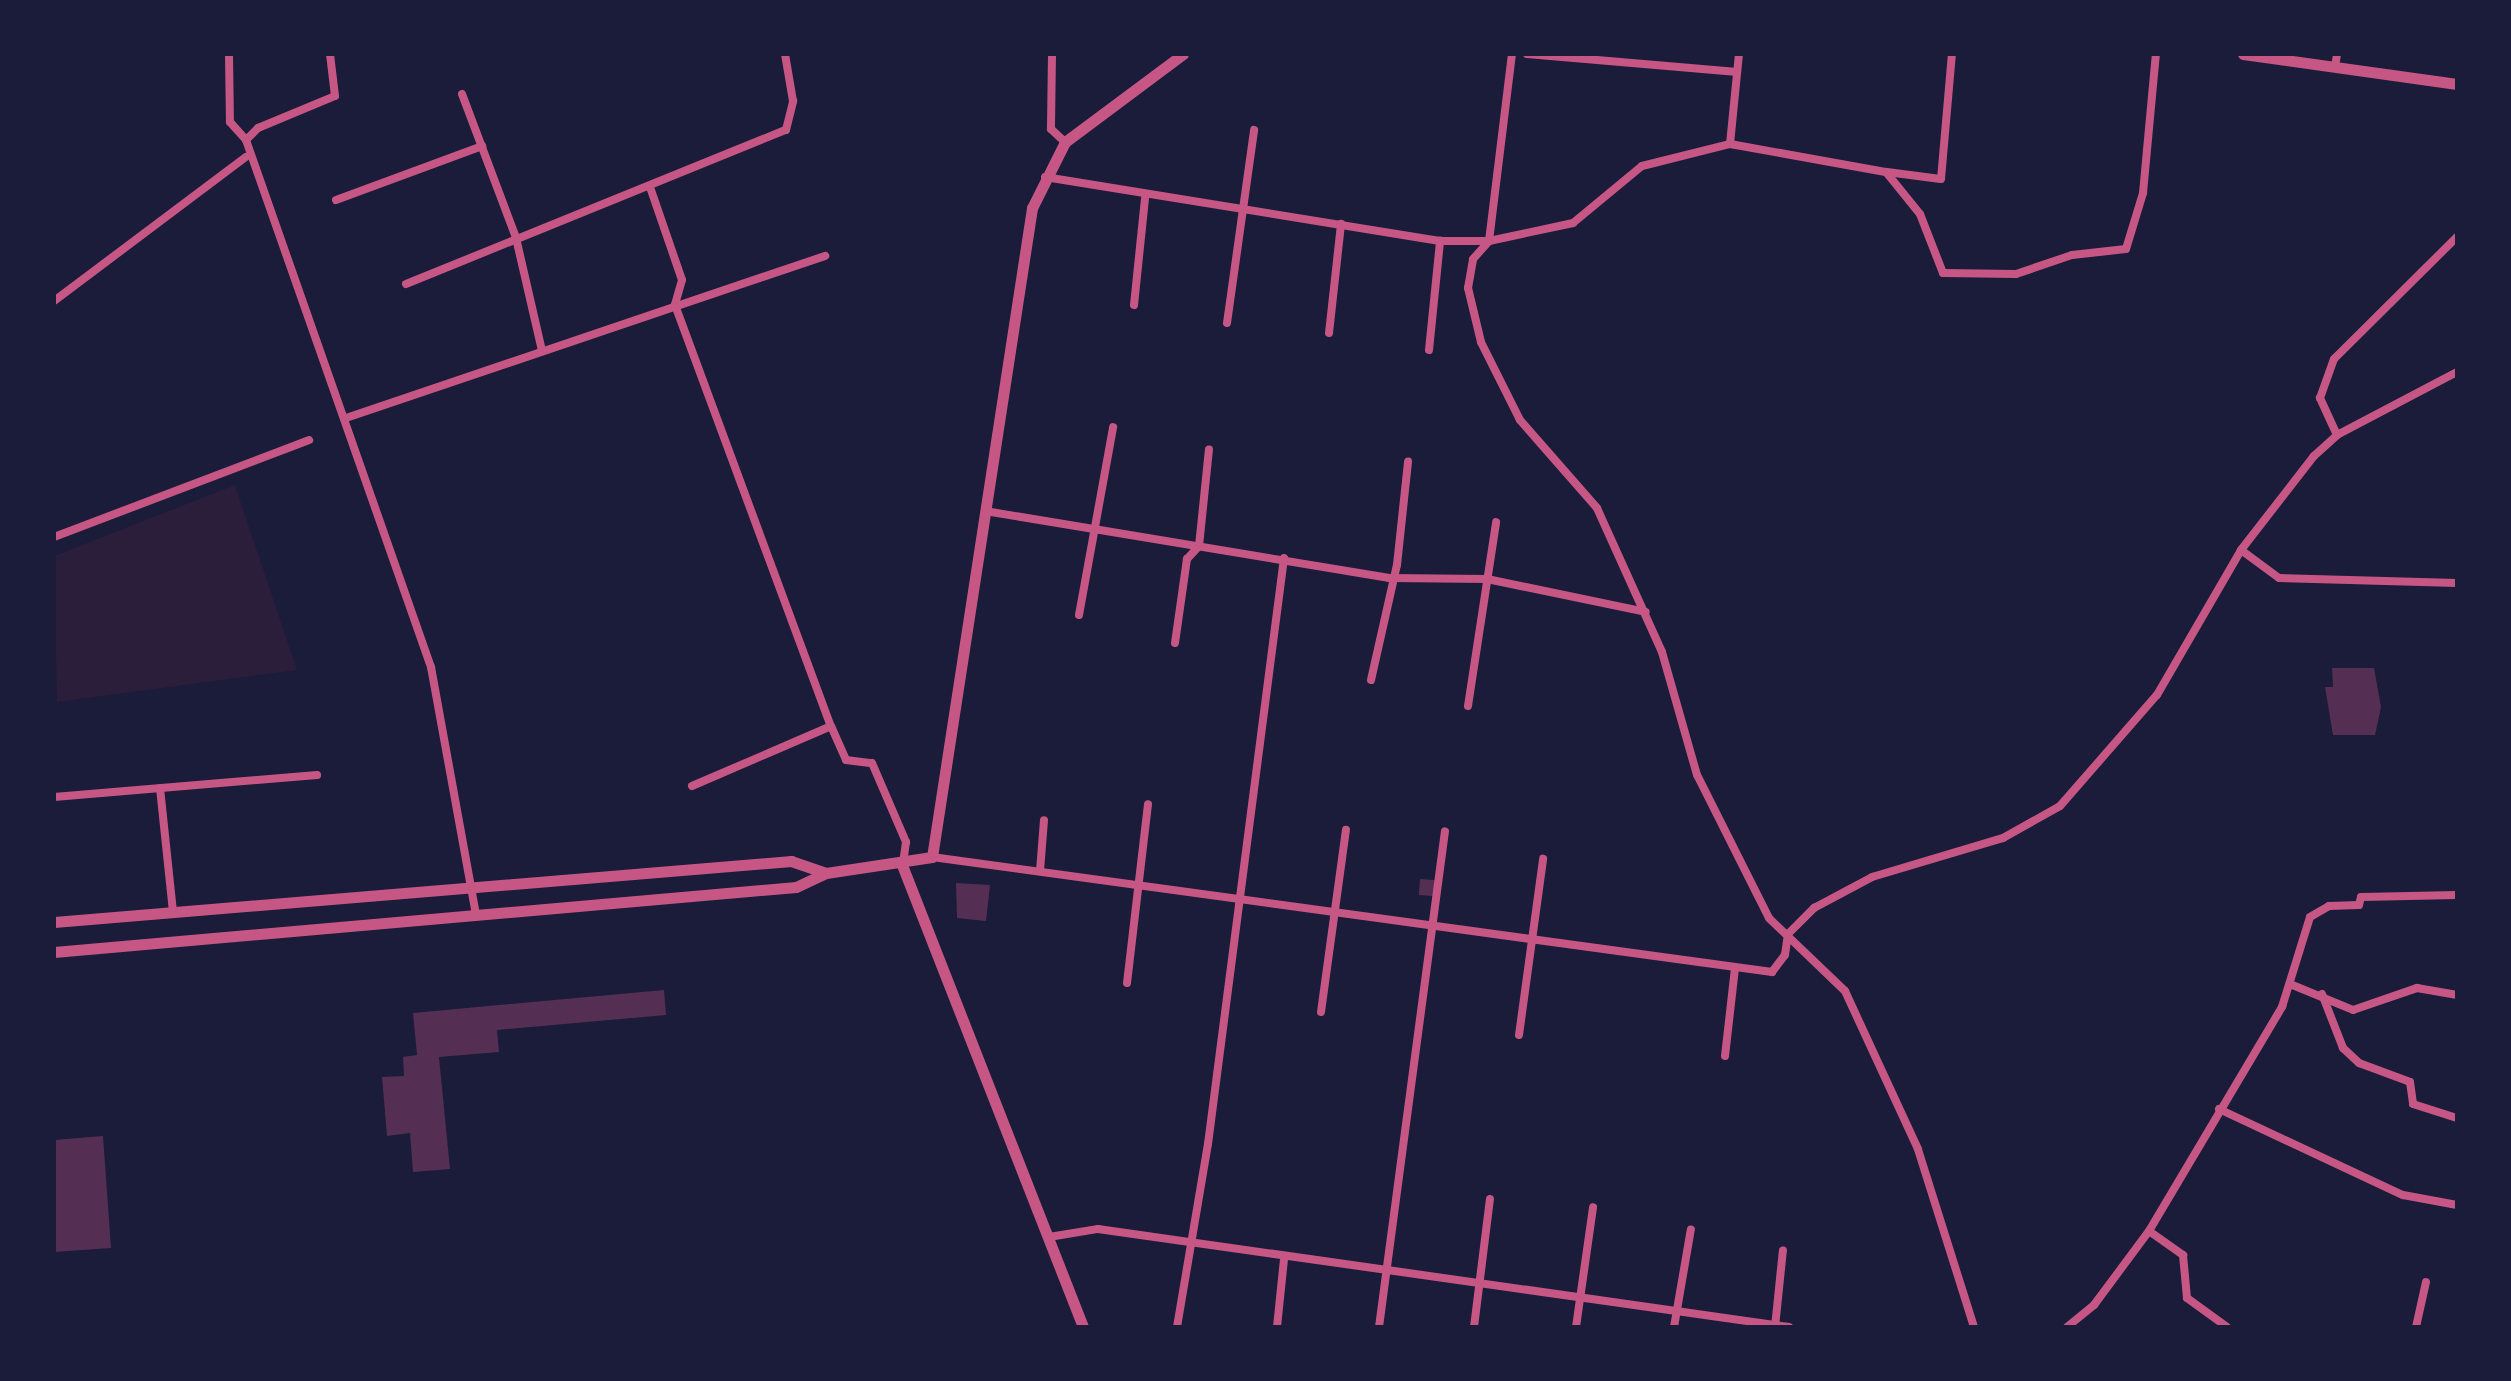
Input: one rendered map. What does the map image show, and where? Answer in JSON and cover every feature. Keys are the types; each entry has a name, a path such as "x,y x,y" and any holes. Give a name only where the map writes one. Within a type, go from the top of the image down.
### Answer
{"street":[{"path":"229,54 230,122 246,140 246,157 346,418 431,667 476,915"},
{"path":"246,140 258,128 335,96 330,54"},
{"path":"406,284 786,130 793,101 785,54"},
{"path":"1052,54 1051,129 1065,142"},
{"path":"1512,54 1489,241 1473,259 1468,288 1481,342 1537,446 1597,508 1646,612 1697,775 1769,918 1845,991 1918,1149 1974,1327"},
{"path":"1527,54 1737,72"},
{"path":"1730,144 1739,54"},
{"path":"1045,177 1145,198 1242,213 1341,224 1440,241 1489,241 1573,223 1642,166 1730,144 1941,179 1952,54"},
{"path":"1886,172 1920,214 1943,273 2016,274 2072,255 2126,249 2143,193 2156,54"},
{"path":"2243,54 2457,84"},
{"path":"2335,67 2337,54"},
{"path":"932,857 1032,208 1065,142 1177,55"},
{"path":"462,94 516,238 542,351"},
{"path":"1227,323 1254,130"},
{"path":"336,200 482,146"},
{"path":"54,301 246,157"},
{"path":"650,187 682,280 675,305 831,726 846,760 872,763 906,842 902,865 1083,1327"},
{"path":"1134,305 1145,198"},
{"path":"1329,333 1341,224"},
{"path":"2337,435 2320,398 2334,359 2457,237"},
{"path":"1429,350 1440,241"},
{"path":"346,418 825,256"},
{"path":"54,952 796,887 826,873 902,865 932,857 1772,972 1785,955 1788,934 1814,908 1872,877 2003,838 2060,806 2157,695 2241,550 2337,435 2457,372"},
{"path":"1079,615 1098,526 1113,427"},
{"path":"54,537 309,440"},
{"path":"1175,643 1187,559 1199,546 1209,450"},
{"path":"1371,680 1408,462"},
{"path":"985,511 1098,526 1389,578 1487,579 1646,612"},
{"path":"1468,706 1496,522"},
{"path":"2241,550 2279,578 2457,583"},
{"path":"1177,1327 1241,899 1284,558"},
{"path":"692,786 831,726"},
{"path":"54,797 317,775"},
{"path":"160,788 173,911"},
{"path":"1127,983 1136,884 1148,804"},
{"path":"1040,871 1044,820"},
{"path":"1321,1012 1346,830"},
{"path":"1379,1327 1445,831"},
{"path":"1519,1035 1536,939 1543,859"},
{"path":"54,922 791,861 826,873"},
{"path":"2070,1326 2149,1231 2290,984 2310,917 2329,906 2359,905 2361,897 2457,895"},
{"path":"1725,1056 1735,968"},
{"path":"2290,984 2322,994 2353,1010 2417,988 2457,995"},
{"path":"2322,994 2343,1048 2359,1063 2410,1082 2413,1104 2457,1118"},
{"path":"2219,1109 2403,1195 2457,1205"},
{"path":"1474,1327 1490,1199"},
{"path":"1576,1327 1593,1207"},
{"path":"1049,1237 1098,1229 1284,1259 1579,1296 1789,1327"},
{"path":"1674,1327 1691,1229"},
{"path":"2149,1231 2183,1255 2187,1298 2227,1327"},
{"path":"1775,1326 1783,1250"},
{"path":"1277,1327 1284,1259"},
{"path":"2416,1327 2426,1282"}],"shaded area":[{"path":"235,485 297,670 57,702 54,556"}],"building":[{"path":"2332,668 2374,668 2381,707 2375,735 2333,735 2325,687 2333,687"},
{"path":"1420,879 1435,880 1434,896 1419,895"},
{"path":"956,883 990,885 986,921 957,918"},
{"path":"664,990 666,1015 497,1030 499,1052 439,1057 450,1169 413,1172 410,1133 387,1136 382,1077 404,1076 403,1057 417,1055 413,1013"},
{"path":"103,1136 111,1248 54,1252 54,1140"}]}
